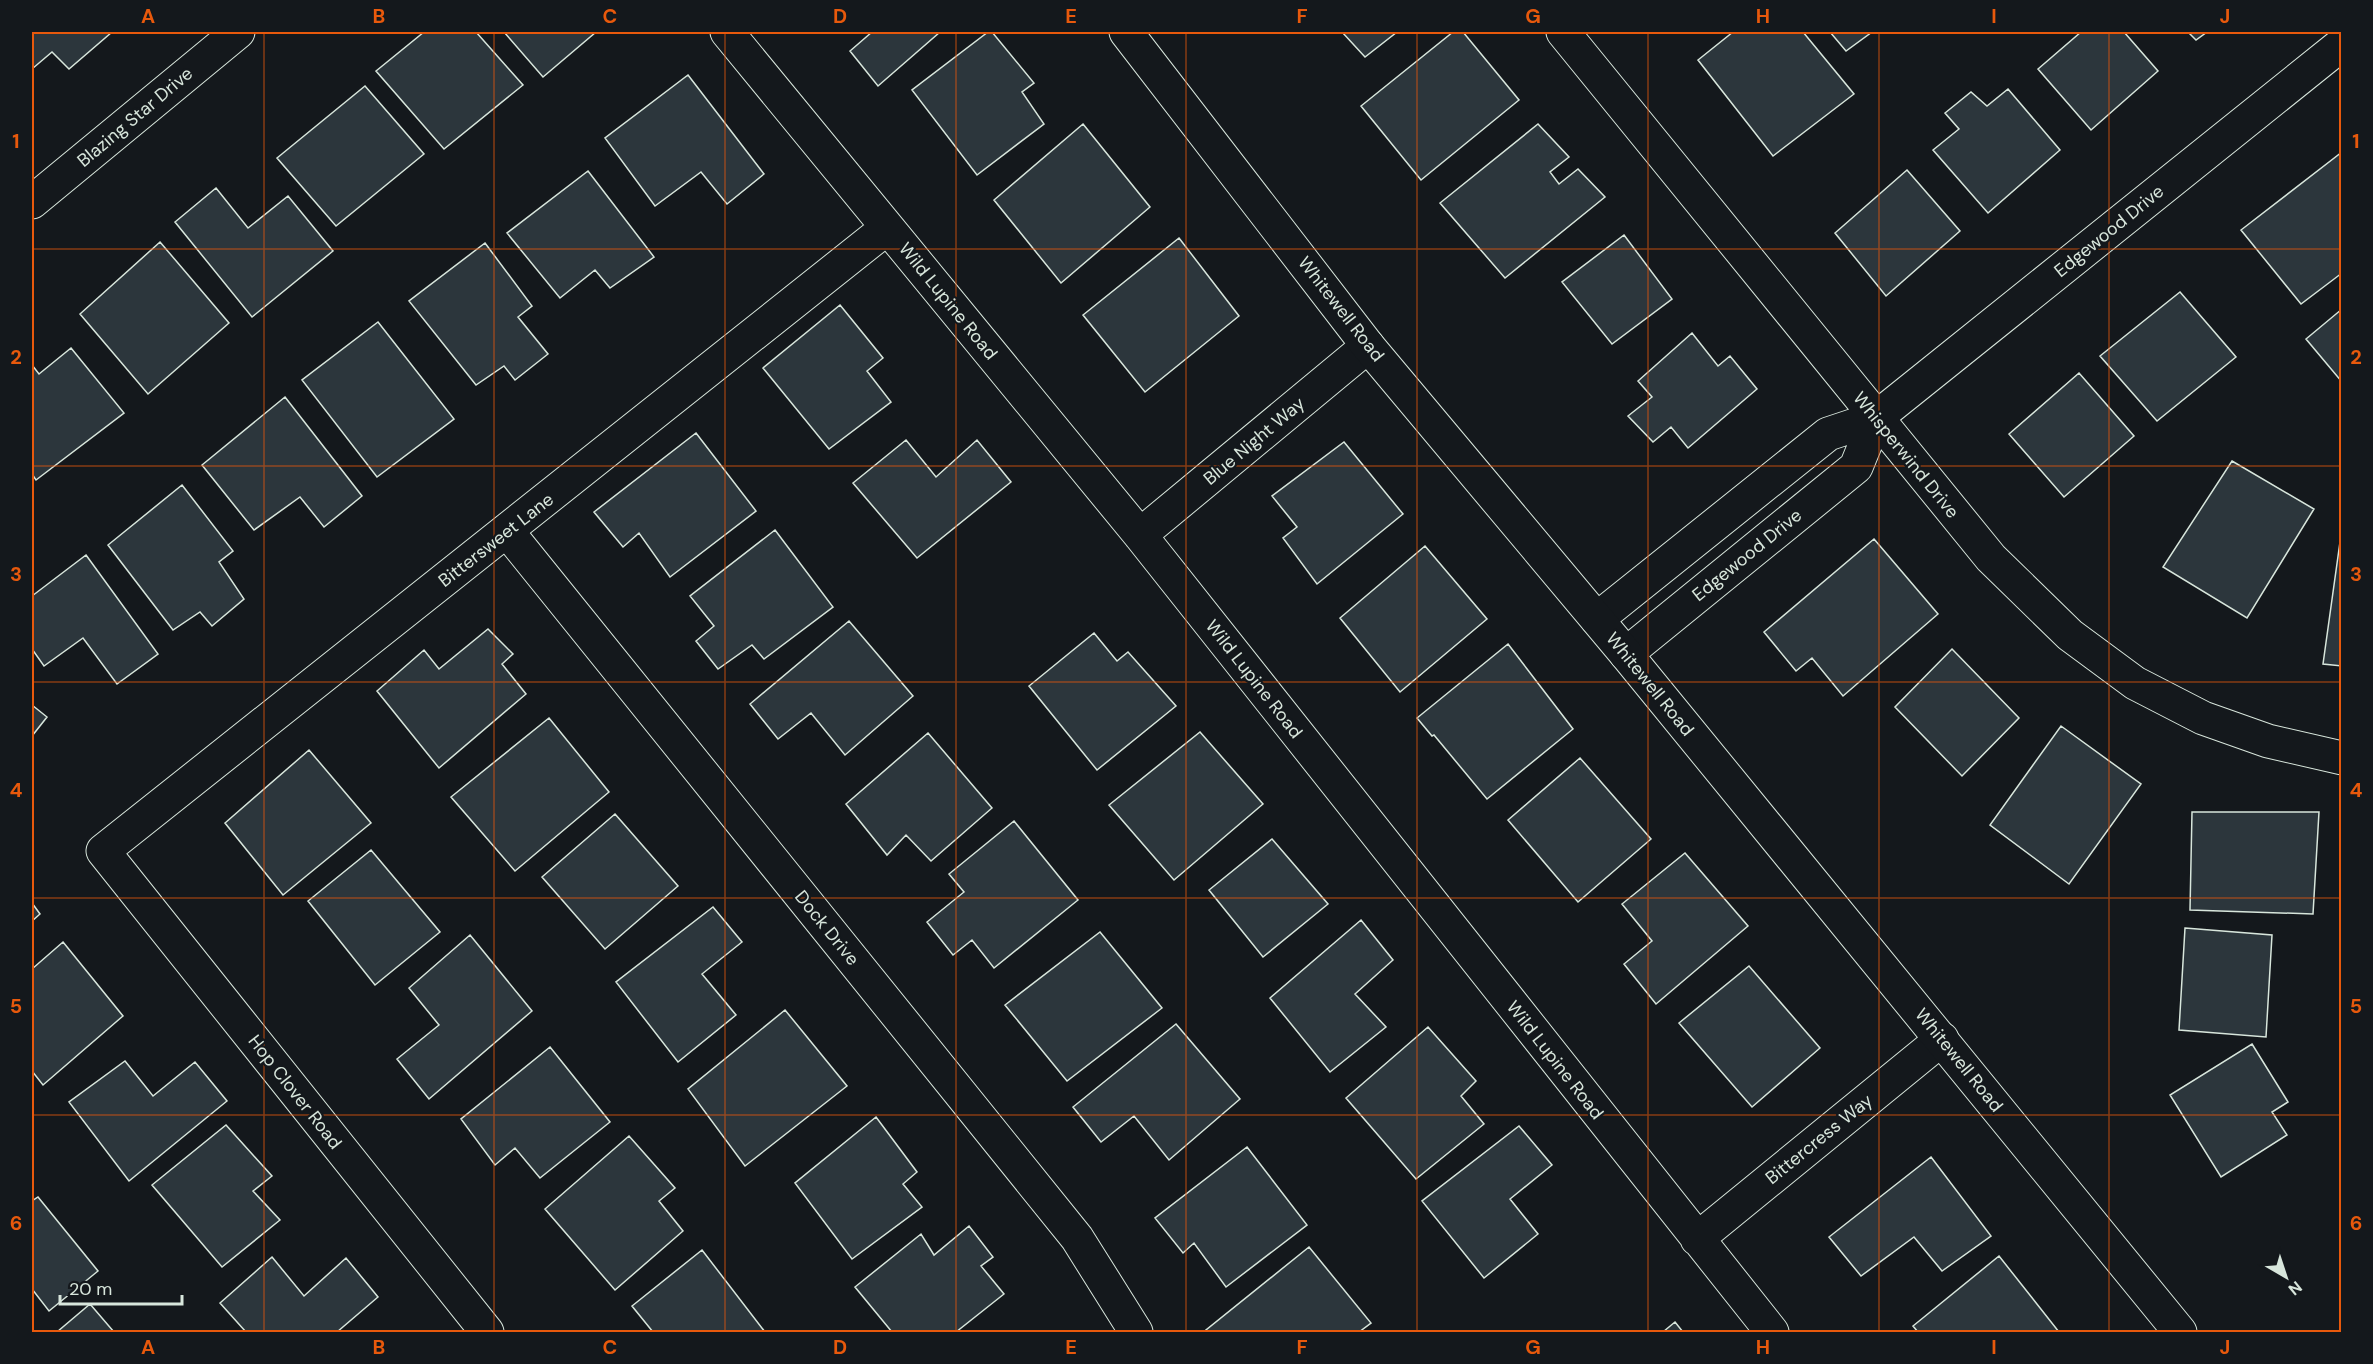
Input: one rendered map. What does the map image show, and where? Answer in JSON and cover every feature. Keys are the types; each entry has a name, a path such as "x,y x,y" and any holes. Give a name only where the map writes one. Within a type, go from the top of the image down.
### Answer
{"street":[{"name":"Blazing Star Drive","path":"32,202 237,32"},
{"name":"Wild Lupine Road","path":"727,32 1140,535 1772,1332"},
{"name":"Whitewell Road","path":"1126,32 1368,346 1626,654 2180,1332"},
{"name":"Whisperwind Drive","path":"1574,36 1876,418 1991,558 2070,635 2135,683 2203,718 2268,741 2342,758"},
{"name":"Edgewood Drive","path":"1597,619 1828,434 1876,418 2342,44"},
{"name":"Bittersweet Lane","path":"104,851 887,228"},
{"name":"Blue Night Way","path":"1140,535 1368,346"},
{"name":"Edgewood Drive","path":"1626,654 1856,466 1876,418"},
{"name":"Dock Drive","path":"507,531 1077,1238 1136,1332"},
{"name":"Hop Clover Road","path":"104,851 487,1332"},
{"name":"Bittercress Way","path":"1697,1239 1942,1039"}],"building":[{"path":"32,32 112,32 69,69 52,52 32,69"},
{"path":"424,32 476,32 523,85 444,149 376,71"},
{"path":"504,32 596,32 543,77"},
{"path":"872,32 940,32 878,86 850,51"},
{"path":"988,32 992,32 1034,83 1022,92 1044,124 977,175 912,90"},
{"path":"1342,32 1397,32 1365,57"},
{"path":"1453,32 1463,32 1519,100 1421,180 1361,106"},
{"path":"1733,32 1803,32 1854,94 1773,156 1698,60"},
{"path":"1830,32 1872,32 1846,51"},
{"path":"2081,32 2124,32 2158,71 2091,130 2038,69"},
{"path":"2188,32 2207,32 2196,40"},
{"path":"688,75 764,174 727,204 701,172 655,206 605,138"},
{"path":"365,86 424,154 336,226 277,158"},
{"path":"2008,89 2060,150 1988,213 1933,150 1959,129 1945,113 1971,92 1987,106"},
{"path":"1083,124 1150,207 1061,283 994,200"},
{"path":"1538,124 1569,157 1550,172 1559,184 1578,169 1605,197 1505,278 1440,203"},
{"path":"2342,152 2342,273 2301,304 2241,230"},
{"path":"1907,170 1960,231 1886,296 1835,233"},
{"path":"588,171 654,257 610,288 595,270 560,298 507,233"},
{"path":"216,188 248,228 288,196 333,251 252,317 175,222"},
{"path":"1624,235 1672,299 1612,344 1562,282"},
{"path":"1179,238 1239,316 1145,392 1083,315"},
{"path":"160,242 229,323 148,394 80,314"},
{"path":"485,243 532,306 518,317 548,354 515,380 504,366 476,385 409,301"},
{"path":"2180,292 2236,357 2157,421 2100,356"},
{"path":"840,305 883,358 867,371 891,402 829,449 763,368"},
{"path":"2342,309 2342,382 2306,339"},
{"path":"378,322 454,419 377,477 302,380"},
{"path":"1692,333 1718,366 1730,356 1757,389 1688,448 1671,427 1653,442 1628,416 1652,397 1638,381"},
{"path":"71,348 124,413 36,480 32,474 32,365 39,374"},
{"path":"2079,373 2134,436 2064,497 2009,434"},
{"path":"285,397 362,496 324,527 300,497 254,530 202,465"},
{"path":"696,433 756,511 670,577 639,533 623,547 594,512"},
{"path":"906,440 936,477 977,440 1011,482 917,558 853,483"},
{"path":"1344,442 1403,514 1317,584 1283,538 1297,527 1272,496"},
{"path":"2232,461 2314,509 2247,618 2163,567"},
{"path":"182,485 233,551 219,562 244,599 212,626 200,612 173,630 108,545"},
{"path":"775,530 833,607 764,659 752,645 718,669 696,641 714,626 690,596"},
{"path":"1874,539 1938,614 1843,696 1812,658 1796,671 1764,632"},
{"path":"2340,542 2342,542 2342,666 2323,664"},
{"path":"1425,546 1487,619 1400,692 1340,618"},
{"path":"86,555 158,654 117,684 83,638 44,666 32,649 32,596"},
{"path":"849,621 913,696 845,755 811,713 778,739 750,704"},
{"path":"488,629 513,654 502,664 526,694 439,768 377,691 424,650 439,669"},
{"path":"1094,633 1117,661 1128,652 1176,706 1097,770 1029,686"},
{"path":"1508,644 1573,729 1487,799 1417,718"},
{"path":"1952,649 2019,718 1962,776 1895,707"},
{"path":"32,705 47,717 32,736"},
{"path":"549,718 609,792 515,871 451,797"},
{"path":"2061,726 2141,784 2069,884 1990,825"},
{"path":"1200,732 1263,804 1174,880 1109,805"},
{"path":"928,733 992,808 931,861 906,835 887,855 846,804"},
{"path":"309,750 371,823 283,895 225,823"},
{"path":"1580,758 1651,839 1578,902 1508,820"},
{"path":"2192,812 2319,812 2313,914 2190,910"},
{"path":"615,814 678,886 605,949 542,877"},
{"path":"1014,821 1078,900 994,968 972,940 953,955 927,922 964,892 949,874"},
{"path":"1272,839 1328,904 1263,957 1209,890"},
{"path":"371,850 440,932 375,985 308,901"},
{"path":"1685,853 1748,926 1656,1004 1624,964 1652,941 1622,904"},
{"path":"32,903 40,914 32,921"},
{"path":"713,907 742,942 702,974 736,1015 678,1062 616,982"},
{"path":"1361,920 1393,960 1355,994 1386,1027 1330,1072 1270,998"},
{"path":"2185,928 2272,935 2266,1037 2179,1030"},
{"path":"1100,932 1162,1008 1067,1081 1005,1005"},
{"path":"470,935 532,1011 429,1099 397,1059 439,1025 409,988"},
{"path":"63,942 123,1016 43,1085 32,1071 32,969"},
{"path":"1749,966 1820,1048 1752,1107 1679,1023"},
{"path":"785,1010 847,1086 745,1166 688,1089"},
{"path":"1176,1024 1240,1099 1169,1160 1134,1116 1101,1142 1073,1107"},
{"path":"1428,1027 1476,1081 1461,1096 1484,1124 1416,1179 1346,1098"},
{"path":"2252,1044 2288,1102 2272,1112 2287,1135 2221,1177 2170,1095"},
{"path":"550,1047 610,1122 540,1178 515,1148 495,1165 461,1119"},
{"path":"125,1061 153,1096 195,1062 227,1101 129,1181 69,1102"},
{"path":"876,1117 917,1172 903,1184 922,1207 852,1259 795,1183"},
{"path":"226,1125 272,1176 253,1191 280,1220 222,1267 152,1185"},
{"path":"1519,1126 1552,1165 1510,1199 1538,1234 1484,1278 1422,1201"},
{"path":"629,1136 675,1188 659,1201 683,1231 615,1290 545,1209"},
{"path":"1247,1147 1307,1225 1226,1287 1194,1243 1183,1253 1155,1218"},
{"path":"1931,1157 1991,1236 1942,1271 1914,1237 1861,1276 1829,1237"},
{"path":"38,1197 98,1271 49,1311 32,1289 32,1201"},
{"path":"969,1226 993,1257 981,1266 1004,1294 956,1332 892,1332 855,1287 921,1234 934,1255"},
{"path":"1309,1247 1371,1323 1359,1332 1209,1332 1206,1330"},
{"path":"702,1250 765,1332 653,1332 632,1306"},
{"path":"1999,1256 2059,1332 1918,1332 1913,1326"},
{"path":"272,1257 304,1296 346,1258 378,1297 337,1332 246,1332 220,1303"},
{"path":"90,1304 114,1332 57,1332"},
{"path":"1675,1322 1683,1332 1663,1332"}]}
